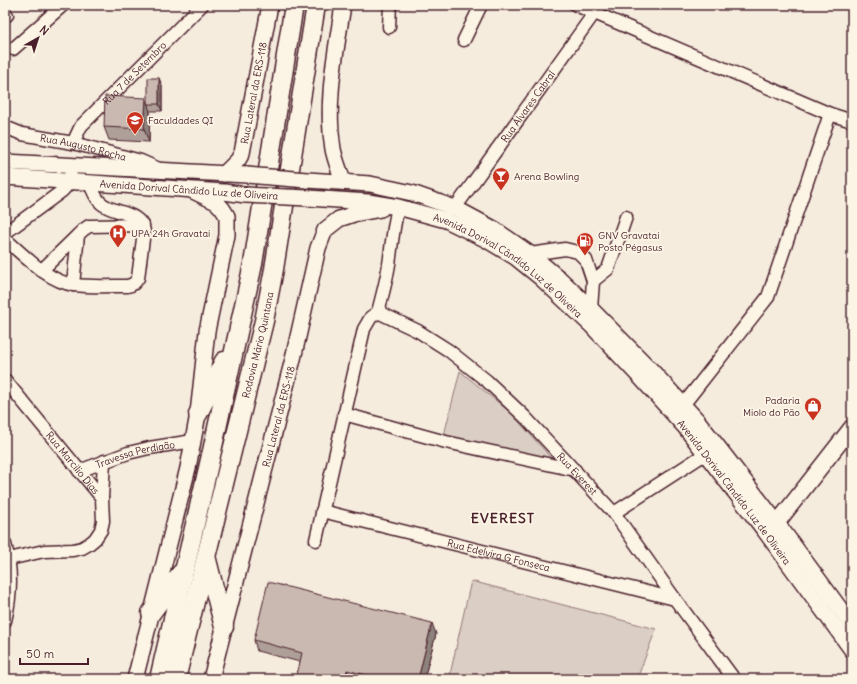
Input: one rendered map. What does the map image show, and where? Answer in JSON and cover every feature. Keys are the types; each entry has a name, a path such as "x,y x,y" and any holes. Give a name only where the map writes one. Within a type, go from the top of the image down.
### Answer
{"highway":[{"name":"Rodovia Mário Quintana","path":"159,679 212,451 252,264 294,5"},
{"name":"Rodovia Mário Quintana","path":"176,679 267,306 316,5"},
{"path":"198,414 236,337"},
{"path":"206,559 224,627"},
{"path":"151,613 186,565"}],"main road":[{"name":"Rua Lateral da ERS-118","path":"224,174 238,160 242,153 270,5"},
{"path":"343,5 331,82 329,119 333,151 343,182"},
{"name":"Avenida Dorival Cândido Luz de Oliveira","path":"5,162 247,175 370,184 412,193 455,208 494,229 530,254 561,280 651,370 697,420 771,527 852,650"},
{"name":"Avenida Dorival Cândido Luz de Oliveira","path":"5,177 224,192 246,195 368,202 398,207 446,220 488,240 515,257 592,326 685,427 705,454 771,527 852,625"},
{"path":"135,679 193,441 198,414 207,331 227,235 227,216 222,208 216,202 193,191"},
{"name":"Rua Lateral da ERS-118","path":"211,679 293,359 318,248 325,230 339,219 354,214 398,207"},
{"path":"771,527 852,427"}],"street":[{"path":"13,49 63,5"},
{"name":"Rua 7 de Setembro","path":"73,143 81,126 202,5"},
{"path":"389,27 390,5"},
{"path":"464,40 481,5"},
{"path":"576,5 597,9 830,114 852,121"},
{"name":"Rua Álvares Cabral","path":"455,208 597,9"},
{"path":"683,405 768,297 830,114"},
{"name":"Rua Augusto Rocha","path":"5,127 22,134 73,143 141,161 162,170"},
{"path":"5,233 52,200 62,191 70,182 71,166"},
{"path":"5,239 42,270 57,280 73,285 132,285 138,278 144,231 143,225 134,217 105,206 99,201 90,183"},
{"path":"316,540 364,329 370,317 378,312 386,282 392,231 398,207"},
{"path":"593,281 608,268 626,217"},
{"path":"42,270 89,226 143,225"},
{"path":"73,285 78,235"},
{"path":"530,254 565,249 578,252 586,260 593,281 591,309"},
{"name":"Rua Everest","path":"378,312 418,330 448,350 486,381 525,417 614,513 734,679"},
{"name":"Rua Marcilio Dias","path":"5,380 102,498 104,520 101,530 89,544 82,548 73,550 44,551 9,559"},
{"path":"344,414 446,442 575,470"},
{"name":"Travessa Perdigão","path":"79,471 128,453 193,441"},
{"path":"614,513 705,454"},
{"path":"102,498 104,461"},
{"name":"Rua Edelvira G Fonseca","path":"322,510 675,599"},
{"path":"5,544 9,559 10,579 5,621"}],"shaded area":[{"path":"460,371 512,414 553,460 444,435"},
{"path":"471,581 656,629 637,679 449,679"}],"building":[{"path":"148,78 159,78 159,104 148,104"},
{"path":"105,96 146,98 144,129 104,127"},
{"path":"268,582 432,623 418,679 382,679 347,670 345,679 296,679 302,653 254,640"}],"place":[{"name":"Faculdades QI","path":"135,135"},
{"name":"Arena Bowling","path":"501,191"},
{"name":"UPA 24h Gravataí","path":"118,248"},
{"name":"GNV Gravataí Posto Pégasus","path":"585,256"},
{"name":"Padaria Miolo do Pão","path":"813,421"}],"district":[{"name":"EVEREST","path":"503,518"}]}
